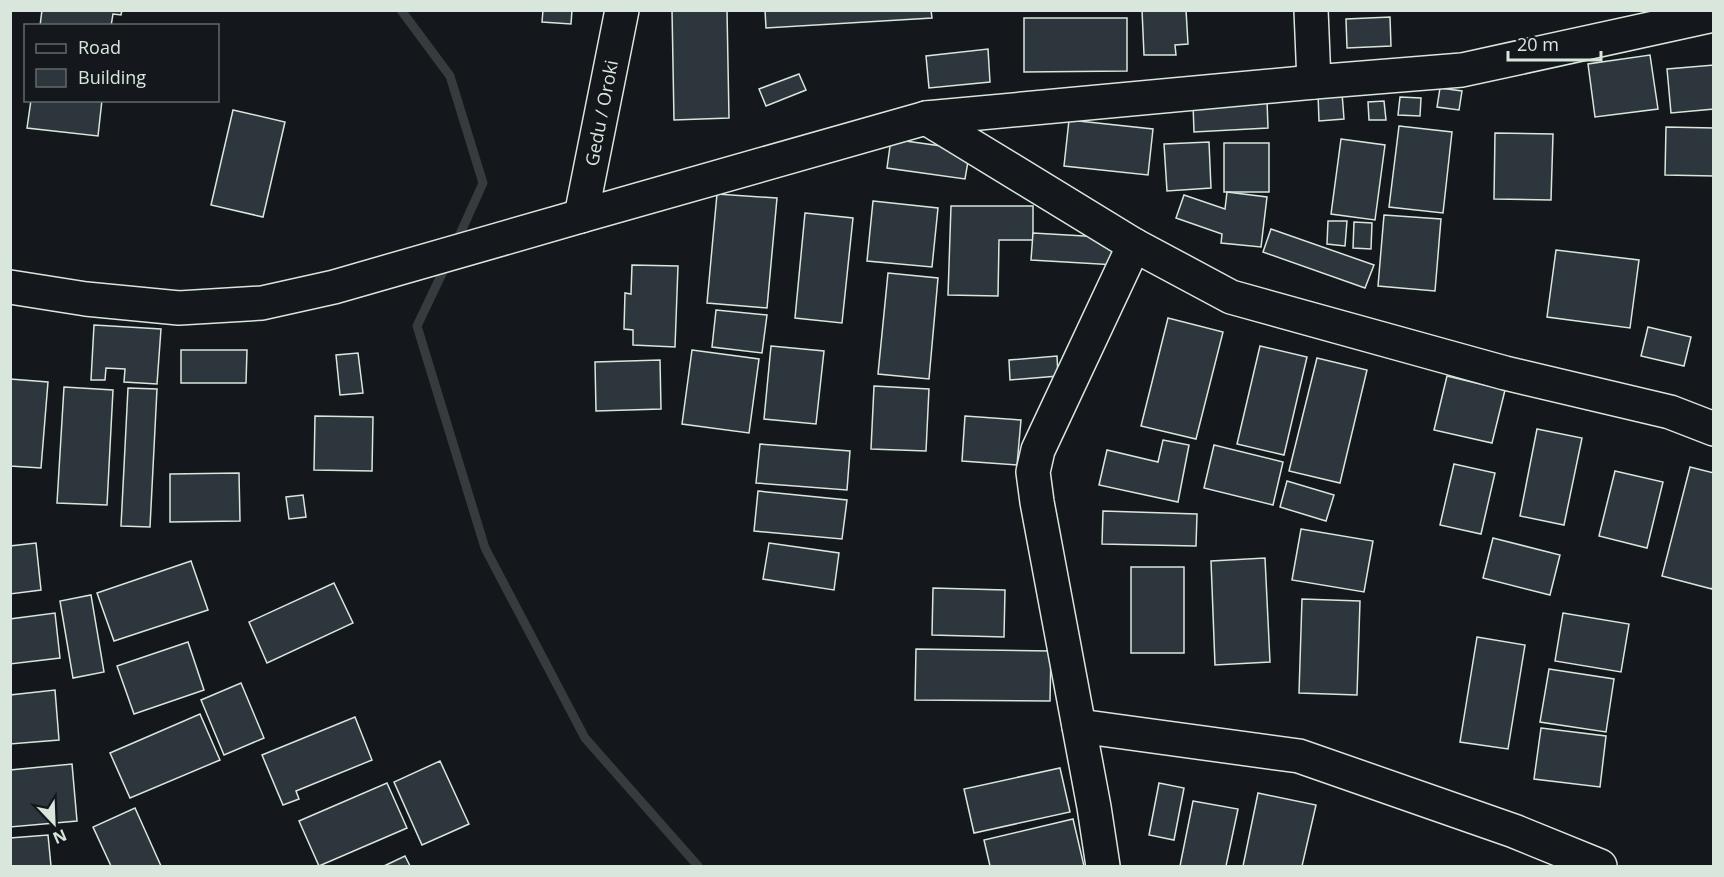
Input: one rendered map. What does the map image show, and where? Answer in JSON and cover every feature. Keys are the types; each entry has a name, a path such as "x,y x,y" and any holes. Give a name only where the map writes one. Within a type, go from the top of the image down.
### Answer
{"street":[{"name":"Gedu / Oroki","path":"580,216 622,10"},
{"path":"1311,10 1314,82"},
{"path":"10,287 86,299 179,308 262,303 334,287 926,118 1462,70 1709,16"},
{"path":"926,118 1134,244 1232,297 1505,373 1670,412 1713,429"},
{"path":"1103,867 1037,501 1034,472 1038,450 1134,244"},
{"path":"1079,726 1299,756 1514,831 1600,867"}],"building":[{"path":"42,10 122,10 121,15 113,14 111,24 40,24"},
{"path":"543,10 572,10 571,24 542,22"},
{"path":"672,10 727,10 729,118 674,120"},
{"path":"765,10 931,10 932,18 766,28"},
{"path":"1142,10 1186,10 1188,44 1175,45 1176,55 1144,55"},
{"path":"1390,17 1391,46 1347,48 1346,19"},
{"path":"1024,18 1127,18 1127,71 1024,72"},
{"path":"988,49 990,82 929,88 926,56"},
{"path":"1650,55 1658,109 1595,117 1588,64"},
{"path":"1714,65 1714,109 1671,113 1667,69"},
{"path":"799,74 806,90 766,106 759,89"},
{"path":"1440,88 1462,91 1459,110 1437,107"},
{"path":"1342,93 1344,119 1319,121 1318,94"},
{"path":"1400,97 1421,98 1420,116 1398,115"},
{"path":"1267,100 1268,128 1194,132 1193,104"},
{"path":"1384,101 1386,120 1369,120 1368,102"},
{"path":"31,102 102,102 98,136 27,128"},
{"path":"233,110 285,122 263,217 211,205"},
{"path":"1069,120 1153,129 1148,175 1064,166"},
{"path":"1399,126 1452,132 1443,213 1389,207"},
{"path":"1666,127 1714,128 1714,176 1665,175"},
{"path":"1495,133 1553,134 1551,200 1494,199"},
{"path":"891,139 970,150 965,179 887,168"},
{"path":"1341,139 1385,145 1375,220 1331,214"},
{"path":"1209,142 1211,188 1167,191 1164,144"},
{"path":"1224,143 1269,143 1269,192 1224,192"},
{"path":"1227,192 1267,197 1261,247 1221,243 1222,234 1176,218 1184,195 1225,209"},
{"path":"717,194 777,198 767,308 707,303"},
{"path":"873,201 938,208 932,267 867,261"},
{"path":"951,206 1033,206 1033,240 999,240 998,296 948,295"},
{"path":"805,213 853,218 842,323 795,318"},
{"path":"1384,215 1441,219 1435,291 1378,286"},
{"path":"1328,221 1347,221 1345,246 1327,244"},
{"path":"1354,222 1372,223 1371,249 1353,248"},
{"path":"1271,229 1374,265 1365,288 1263,252"},
{"path":"1033,233 1118,238 1116,265 1031,260"},
{"path":"1556,250 1639,260 1630,328 1547,317"},
{"path":"632,265 678,266 675,347 633,345 633,330 624,329 625,293 631,294"},
{"path":"888,273 938,278 929,379 878,374"},
{"path":"716,310 767,315 762,353 712,347"},
{"path":"1168,318 1223,332 1196,439 1141,426"},
{"path":"94,325 161,329 157,384 124,382 125,369 106,368 105,380 91,380"},
{"path":"1648,327 1691,337 1684,366 1641,356"},
{"path":"771,346 824,351 816,424 764,419"},
{"path":"1260,346 1307,357 1284,455 1237,444"},
{"path":"181,350 247,350 246,383 181,383"},
{"path":"692,350 759,359 749,433 682,424"},
{"path":"358,353 363,393 340,395 336,355"},
{"path":"1057,356 1058,376 1010,380 1009,360"},
{"path":"1317,358 1367,370 1340,483 1289,471"},
{"path":"660,360 661,409 596,411 595,362"},
{"path":"1447,376 1505,390 1492,443 1434,430"},
{"path":"10,379 48,382 41,468 10,466"},
{"path":"874,386 929,389 926,451 871,449"},
{"path":"64,387 113,390 107,505 57,503"},
{"path":"128,388 157,389 150,527 121,526"},
{"path":"315,416 373,417 372,471 314,470"},
{"path":"965,416 1021,420 1017,465 962,461"},
{"path":"1537,429 1582,438 1564,525 1520,516"},
{"path":"1163,440 1189,445 1178,502 1099,485 1107,450 1158,462"},
{"path":"760,444 850,451 847,490 756,483"},
{"path":"1214,445 1283,462 1273,505 1204,488"},
{"path":"1454,464 1495,473 1481,534 1440,525"},
{"path":"1690,467 1714,473 1714,582 1712,589 1662,576"},
{"path":"1615,471 1663,482 1647,548 1599,536"},
{"path":"239,473 240,521 170,522 170,474"},
{"path":"1287,481 1334,495 1326,521 1280,507"},
{"path":"758,491 847,500 842,539 754,531"},
{"path":"303,495 306,517 289,519 286,497"},
{"path":"1103,511 1197,514 1196,546 1102,544"},
{"path":"1301,529 1373,541 1364,592 1292,580"},
{"path":"1493,538 1560,555 1550,595 1483,578"},
{"path":"36,543 41,590 10,594 10,546"},
{"path":"769,543 839,553 834,590 763,579"},
{"path":"1265,558 1270,662 1215,665 1211,561"},
{"path":"191,561 208,610 114,641 97,593"},
{"path":"1131,567 1184,567 1184,653 1131,653"},
{"path":"334,583 353,623 267,663 249,622"},
{"path":"933,588 1005,590 1004,637 932,635"},
{"path":"91,595 104,672 73,678 60,601"},
{"path":"1302,599 1360,601 1357,695 1299,693"},
{"path":"55,613 60,658 10,664 10,619"},
{"path":"1563,613 1629,624 1621,672 1555,661"},
{"path":"1477,637 1525,645 1508,749 1460,742"},
{"path":"188,642 204,690 134,714 117,666"},
{"path":"916,649 1051,651 1050,701 915,700"},
{"path":"1549,669 1614,679 1606,732 1540,722"},
{"path":"241,683 264,738 224,755 201,700"},
{"path":"55,690 59,740 10,744 10,695"},
{"path":"200,714 220,760 130,798 110,753"},
{"path":"355,717 372,760 296,791 299,799 283,805 262,755"},
{"path":"1541,728 1606,736 1600,787 1534,779"},
{"path":"440,761 469,824 422,845 394,782"},
{"path":"72,764 77,821 10,827 10,770"},
{"path":"1060,768 1070,812 974,833 964,789"},
{"path":"387,783 407,828 319,866 299,821"},
{"path":"1159,783 1184,788 1174,840 1149,835"},
{"path":"1258,793 1316,805 1302,866 1243,866"},
{"path":"1193,801 1238,809 1226,866 1180,866"},
{"path":"135,808 161,866 111,866 93,827"},
{"path":"1073,819 1084,866 990,866 984,840"},
{"path":"48,835 51,866 10,866 10,838"},
{"path":"405,856 410,866 384,866"}],"waterway":[{"path":"401,10 450,76 483,183 455,245"},
{"path":"447,263 417,326 485,548 585,738 698,866"}]}
